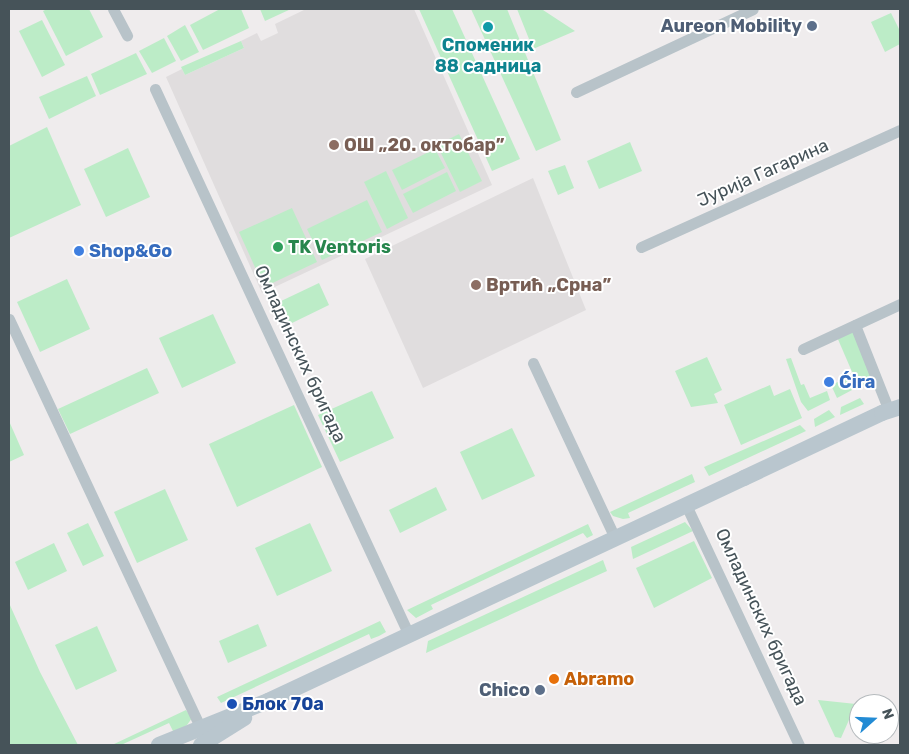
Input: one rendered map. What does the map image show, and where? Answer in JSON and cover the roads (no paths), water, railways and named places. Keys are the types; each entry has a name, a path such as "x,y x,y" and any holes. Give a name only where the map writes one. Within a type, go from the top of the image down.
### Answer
{"street":[{"path":"113,9 127,35"},
{"path":"576,92 754,9"},
{"name":"Омладинских бригада","path":"155,90 409,635"},
{"name":"Јурија Гагарина","path":"641,247 900,130"},
{"path":"803,349 900,304"},
{"path":"9,319 203,738"},
{"path":"159,745 203,738 268,701 896,406 855,325"},
{"path":"533,363 615,538"},
{"name":"Омладинских бригада","path":"686,505 799,745"}],"place":[{"name":"Aureon Mobility","path":"812,26"},
{"name":"Споменик 88 садница","path":"488,27"},
{"name":"ОШ „20. октобар”","path":"334,145"},
{"name":"TK Ventoris","path":"278,247"},
{"name":"Shop&Go","path":"79,251"},
{"name":"Вртић „Срна”","path":"476,285"},
{"name":"Ćira","path":"829,382"},
{"name":"Abramo","path":"554,679"},
{"name":"Chico","path":"540,690"},
{"name":"Блок 70а","path":"232,704"}]}
